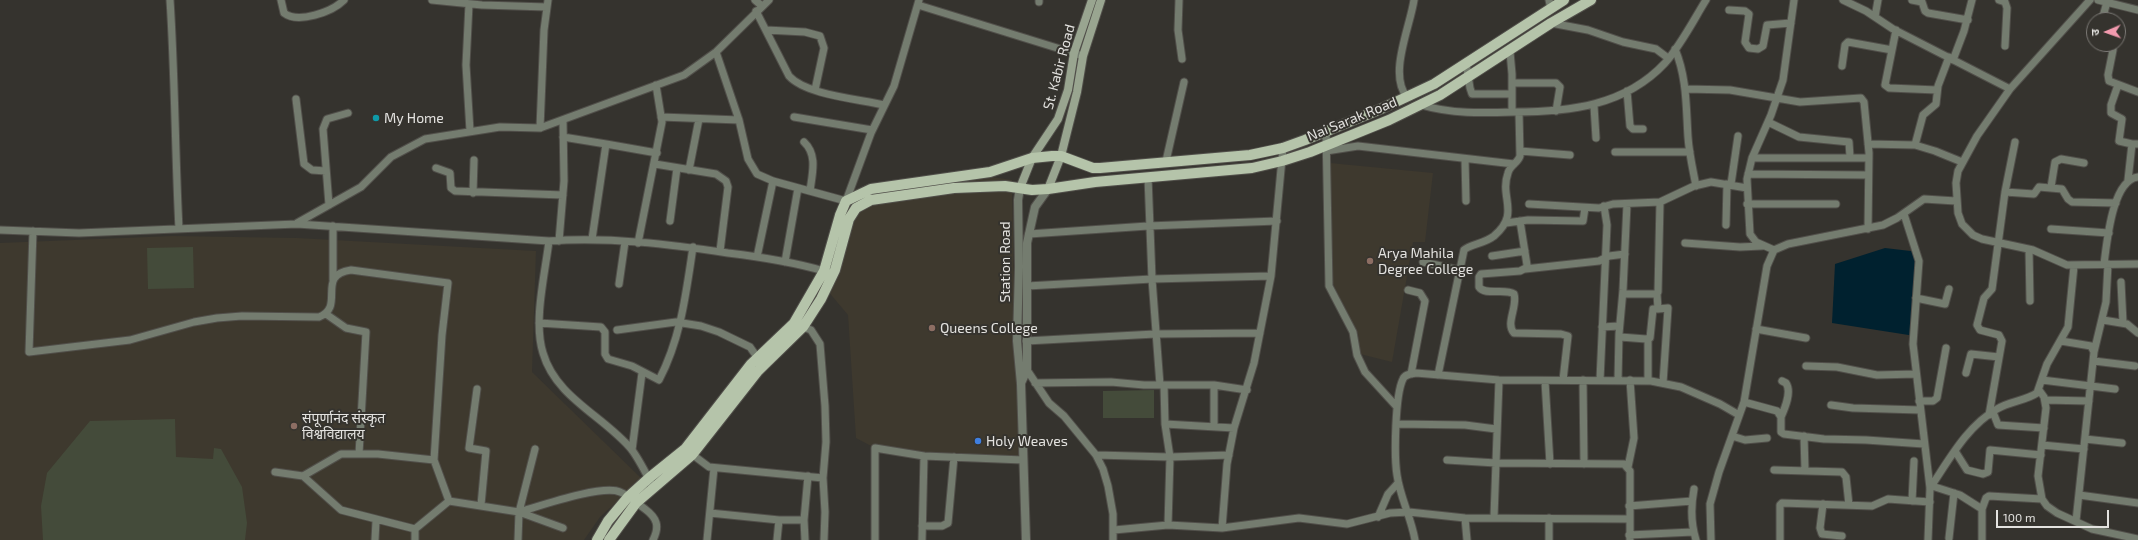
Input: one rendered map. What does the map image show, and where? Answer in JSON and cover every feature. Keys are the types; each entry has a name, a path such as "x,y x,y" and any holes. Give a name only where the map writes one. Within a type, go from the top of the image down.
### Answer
{"main road":[{"name":"St. Kabir Road","path":"1020,188 1032,158 1058,119 1068,90 1074,54 1092,0"},
{"name":"St. Kabir Road","path":"1048,189 1060,156 1072,110 1083,56 1102,0"},
{"name":"Nai Sarak Road","path":"1060,156 1088,166 1100,168 1250,155 1283,148 1368,115 1434,84 1550,4 1564,0"},
{"name":"Nai Sarak Road","path":"689,452 758,371 803,327 821,299 835,270 849,219 856,208 862,204 871,200 894,196 975,185 1048,189 1096,182 1252,168 1282,161 1326,148 1421,105 1468,78 1510,52 1551,23 1591,0"},
{"path":"1368,115 1373,127"},
{"path":"597,540 608,521 651,482 689,452 757,357 794,323 824,271 840,215 846,202 871,189 990,172 1032,158 1060,156"},
{"path":"609,540 632,500"}],"street":[{"path":"170,0 174,52 174,139 179,229"},
{"path":"281,0 284,13 292,18 311,16 337,6 344,0"},
{"path":"432,0 454,1 469,4 547,3 540,128"},
{"path":"755,0 762,6"},
{"path":"297,224 361,187 391,157 425,139 500,127 540,128 684,75 716,52 769,0"},
{"path":"1179,0 1178,30 1182,59"},
{"path":"1407,97 1400,86 1398,68 1412,19 1414,0"},
{"path":"1421,105 1450,112 1556,111 1594,106 1642,83 1668,58 1675,49 1706,0"},
{"path":"1774,250 1756,242 1750,234 1747,204 1748,174 1752,158 1778,97 1787,61 1794,0"},
{"path":"1843,0 1852,3 1896,30 2010,89"},
{"path":"1875,17 1878,0"},
{"path":"1912,0 1922,2 1925,11 1928,13 1968,20"},
{"path":"1915,145 1923,115 1935,106 1937,90 1968,20 1972,0"},
{"path":"2000,0 2005,2 2007,8 2006,46"},
{"path":"2090,0 2010,89 1977,136 1962,162 1956,183 1956,201 1962,224 1966,230 1982,239 2029,249 2074,266 2138,264"},
{"path":"2098,0 2138,10"},
{"path":"2104,12 2106,2"},
{"path":"716,52 739,120 752,166 756,174 773,181 846,202 872,130 894,86 918,3 1083,56"},
{"path":"469,4 466,64 470,131"},
{"path":"1729,10 1745,11 1748,14 1745,42 1749,48 1758,49 1763,46 1767,25 1791,23"},
{"path":"756,12 789,76 802,86 884,105"},
{"path":"1551,23 1588,30 1623,42 1656,49 1668,58"},
{"path":"766,30 805,32 820,36 824,48 815,90"},
{"path":"1896,30 1885,83 1886,87 1937,90"},
{"path":"1842,66 1845,45 1848,42 1892,50"},
{"path":"1675,49 1683,69 1686,89 1690,152 1696,186"},
{"path":"1506,223 1508,212 1506,177 1510,168 1519,159 1520,151 1516,112 1512,94 1510,52"},
{"path":"2114,52 2107,78 2109,81 2138,92"},
{"path":"1466,63 1472,94 1512,94"},
{"path":"1166,162 1184,82"},
{"path":"1512,83 1556,83 1560,87 1556,111"},
{"path":"638,243 654,164 661,118 656,85"},
{"path":"2076,521 2094,352 2108,291 2106,264 2109,232 2116,203 2122,187 2128,180 2135,144 2119,141 2122,118 2112,114 2110,111 2118,85"},
{"path":"1686,89 1730,90 1778,97 1800,102 1861,98 1864,102 1868,144 1868,229"},
{"path":"1627,91 1630,126 1633,129 1643,129"},
{"path":"296,99 304,164 312,170 326,170"},
{"path":"1594,106 1596,138"},
{"path":"330,205 326,170 323,129 324,123 335,116 348,112"},
{"path":"794,117 872,130"},
{"path":"661,118 739,120"},
{"path":"688,170 699,118"},
{"path":"559,241 563,196 562,121"},
{"path":"1768,122 1798,137 1849,142 1850,157"},
{"path":"1326,132 1329,286 1353,332 1357,355 1365,372 1397,406"},
{"path":"1726,225 1729,184 1738,136"},
{"path":"563,137 656,153"},
{"path":"804,142 812,152 813,160 810,191"},
{"path":"2015,142 1997,242 1992,289 1984,298 1977,325 1980,330 2001,337 1991,413 1996,423 2044,428"},
{"path":"592,239 606,144"},
{"path":"1868,144 1915,145 1941,153 1962,162"},
{"path":"1326,148 1358,146 1514,164"},
{"path":"1222,528 1229,455 1234,428 1247,390 1271,276 1283,148"},
{"path":"1520,151 1570,155"},
{"path":"1615,152 1690,152"},
{"path":"1752,158 1868,158"},
{"path":"1465,159 1466,201"},
{"path":"2051,187 2055,162 2062,159 2084,163"},
{"path":"473,193 474,160"},
{"path":"654,164 716,174 726,181 728,187 720,251"},
{"path":"436,168 450,173 452,190 473,193 563,196"},
{"path":"670,221 677,168"},
{"path":"1748,174 1868,175"},
{"path":"1148,177 1148,226 1156,334 1165,424 1170,457 1168,525"},
{"path":"2128,180 2138,177"},
{"path":"757,257 773,181"},
{"path":"1529,204 1585,208 1610,204 1660,202 1696,186 1711,182 1747,188"},
{"path":"2005,192 2031,195 2035,194 2039,187 2051,187 2062,189 2068,199 2072,202 2116,203"},
{"path":"785,262 798,188"},
{"name":"Station Road","path":"1020,188 1018,200 1022,369"},
{"name":"Station Road","path":"1026,540 1021,384 1026,341 1029,234 1035,207 1048,189"},
{"path":"1712,540 1710,504 1718,472 1744,402 1767,266 1774,250 1788,244 1883,225 1904,214 1924,199 1956,201"},
{"path":"1658,309 1657,294 1660,202"},
{"path":"1618,380 1619,326 1623,294 1627,204"},
{"path":"1747,204 1836,204"},
{"path":"1600,380 1607,225 1604,206"},
{"path":"1438,375 1464,250 1487,241 1506,223 1520,221 1583,221 1585,208"},
{"path":"1904,214 1919,261 1914,327 1916,374 1924,444 1931,487 1928,540"},
{"path":"1029,234 1148,226 1277,221"},
{"path":"1520,221 1527,265 1525,269"},
{"path":"0,230 79,233 297,224 549,241 592,239 693,247 785,262 824,271"},
{"path":"32,231 29,352 130,340 194,322 217,318 242,316 319,317 326,314 330,310 333,280 333,226"},
{"path":"2051,229 2109,232"},
{"path":"549,241 539,323 542,352 549,369 558,382 632,450 651,482"},
{"path":"619,284 625,242"},
{"path":"1685,243 1740,247 1764,246"},
{"path":"539,323 601,327 605,332 605,354 608,358 632,366 642,373 659,380 668,364 682,323 693,247"},
{"path":"2029,249 2030,301"},
{"path":"1492,256 1525,251"},
{"path":"1563,380 1568,336 1561,334 1514,333 1511,325 1516,300 1514,294 1510,292 1480,289 1479,277 1481,274 1602,260 1606,257 1625,254"},
{"path":"1423,262 1459,270"},
{"path":"1931,487 1966,436 1991,413 2010,402 2034,396 2039,390 2047,364 2061,341 2071,319 2074,266"},
{"path":"333,280 337,273 351,270 448,283 442,335 434,460 449,501"},
{"path":"1027,286 1152,279 1271,276"},
{"path":"2121,282 2123,323"},
{"path":"1916,298 1945,304 1949,289"},
{"path":"1408,290 1420,293 1425,301 1411,374"},
{"path":"1623,294 1657,294"},
{"path":"1648,381 1648,339 1651,334 1653,309 1668,308 1663,383"},
{"path":"326,314 346,328 366,332 359,454"},
{"path":"2102,320 2123,323 2131,326 2138,333"},
{"path":"617,330 682,323 701,326 719,332 750,347 757,357"},
{"path":"1602,327 1619,326"},
{"path":"803,327 811,330 820,344 825,406 826,442 823,478 825,512 824,540"},
{"path":"1756,330 1806,338"},
{"path":"1026,341 1156,334 1260,333"},
{"path":"1619,334 1620,337 1628,339 1648,339"},
{"path":"2061,341 2090,346 2094,352"},
{"path":"1919,401 1933,401 1937,398 1946,348"},
{"path":"1966,373 1971,354 1999,357"},
{"path":"2094,360 2135,366"},
{"path":"1806,366 1837,367 1877,375 1916,374"},
{"path":"1022,369 1035,383 1049,403 1064,416 1096,455 1108,486 1114,530 1113,540"},
{"path":"632,450 642,373"},
{"path":"1415,540 1409,512 1398,483 1396,464 1397,406 1403,378 1411,374 1498,380 1648,381 1682,387 1739,415"},
{"path":"1494,517 1498,380"},
{"path":"1583,380 1584,464"},
{"path":"1630,380 1634,438 1628,467 1630,471 1630,538 1693,532"},
{"path":"2042,380 2115,390"},
{"path":"1545,381 1550,464"},
{"path":"1782,381 1786,383 1788,387 1787,402 1781,417 1782,434 1824,440 1860,440 1924,444"},
{"path":"1035,383 1111,382 1162,385 1214,385 1247,390"},
{"path":"1214,385 1214,427"},
{"path":"477,389 469,448 486,451 481,505"},
{"path":"2039,390 2045,400 2046,408 2038,476 2042,499 2047,506 2057,513 2104,536 2138,539"},
{"path":"2045,400 2089,401"},
{"path":"1744,402 1774,409 1781,417"},
{"path":"1831,405 1873,409 1920,410"},
{"path":"1165,424 1234,428"},
{"path":"1396,424 1465,425 1496,429"},
{"path":"1732,436 1744,440 1768,438"},
{"path":"1804,436 1805,470"},
{"path":"2085,439 2122,443"},
{"path":"2042,446 2084,449"},
{"path":"875,540 875,448 924,456 1023,460"},
{"path":"518,540 519,512 534,449"},
{"path":"1955,451 1967,470 1983,474 1988,472 1990,450 2041,454"},
{"path":"689,452 709,467 714,468 764,474 823,478"},
{"path":"304,476 341,454 378,454 434,460"},
{"path":"1096,455 1170,457 1229,455"},
{"path":"922,540 924,456"},
{"path":"922,526 942,526 948,523 954,457"},
{"path":"1447,460 1550,464 1619,463 1628,467"},
{"path":"1912,500 1914,461"},
{"path":"708,540 714,468"},
{"path":"1774,470 1837,471 1845,474 1849,505"},
{"path":"275,472 304,476 341,510 376,521 415,529"},
{"path":"805,540 804,520 808,476"},
{"path":"1378,517 1388,494 1398,483"},
{"path":"1931,487 1954,493 1982,509"},
{"path":"1694,489 1692,501 1693,532 1696,540"},
{"path":"519,512 602,490 616,491 654,515 657,520 657,533 653,540"},
{"path":"1949,538 1954,493"},
{"path":"2079,495 2138,503"},
{"path":"1982,540 1982,509 1984,500 1989,496 2042,499"},
{"path":"1780,540 1780,505 1782,503 1872,506 1888,499 1930,502"},
{"path":"415,529 449,501 519,512 563,528"},
{"path":"1630,506 1692,501"},
{"path":"1822,504 1820,528 1822,534 1842,536"},
{"path":"1114,530 1168,525 1222,528 1299,518 1347,524 1409,512 1466,518 1629,519"},
{"path":"710,513 779,520 804,520"},
{"path":"1466,518 1467,540"},
{"path":"1549,518 1549,540"},
{"path":"777,540 779,520"},
{"path":"375,540 376,521"},
{"path":"415,529 415,540"}],"shaded area":[{"name":"Arya Mahila Degree College","path":"1330,163 1433,173 1425,242 1413,242 1392,362 1360,354 1358,334 1331,280"},
{"name":"Queens College","path":"972,174 1012,180 1015,341 1023,460 924,456 875,448 856,438 848,315 827,290 845,210 867,194"},
{"name":"संपूर्णानंद संस्कृत विश्वविद्यालय","path":"173,236 297,238 536,251 532,372 642,479 600,517 584,540 0,540 0,243"}],"green space":[{"path":"193,247 194,288 148,289 147,248"},
{"path":"1154,390 1154,418 1103,418 1103,391"},
{"path":"175,419 176,457 213,459 214,448 221,449 242,487 247,523 245,540 43,540 41,506 47,473 90,421"}],"water":[{"path":"1885,248 1919,252 1915,336 1832,323 1835,264"}],"place":[{"name":"My Home","path":"376,118"},
{"name":"Arya Mahila Degree College","path":"1370,261"},
{"name":"Queens College","path":"932,328"},
{"name":"संपूर्णानंद संस्कृत विश्वविद्यालय","path":"294,426"},
{"name":"Holy Weaves","path":"978,441"}]}
